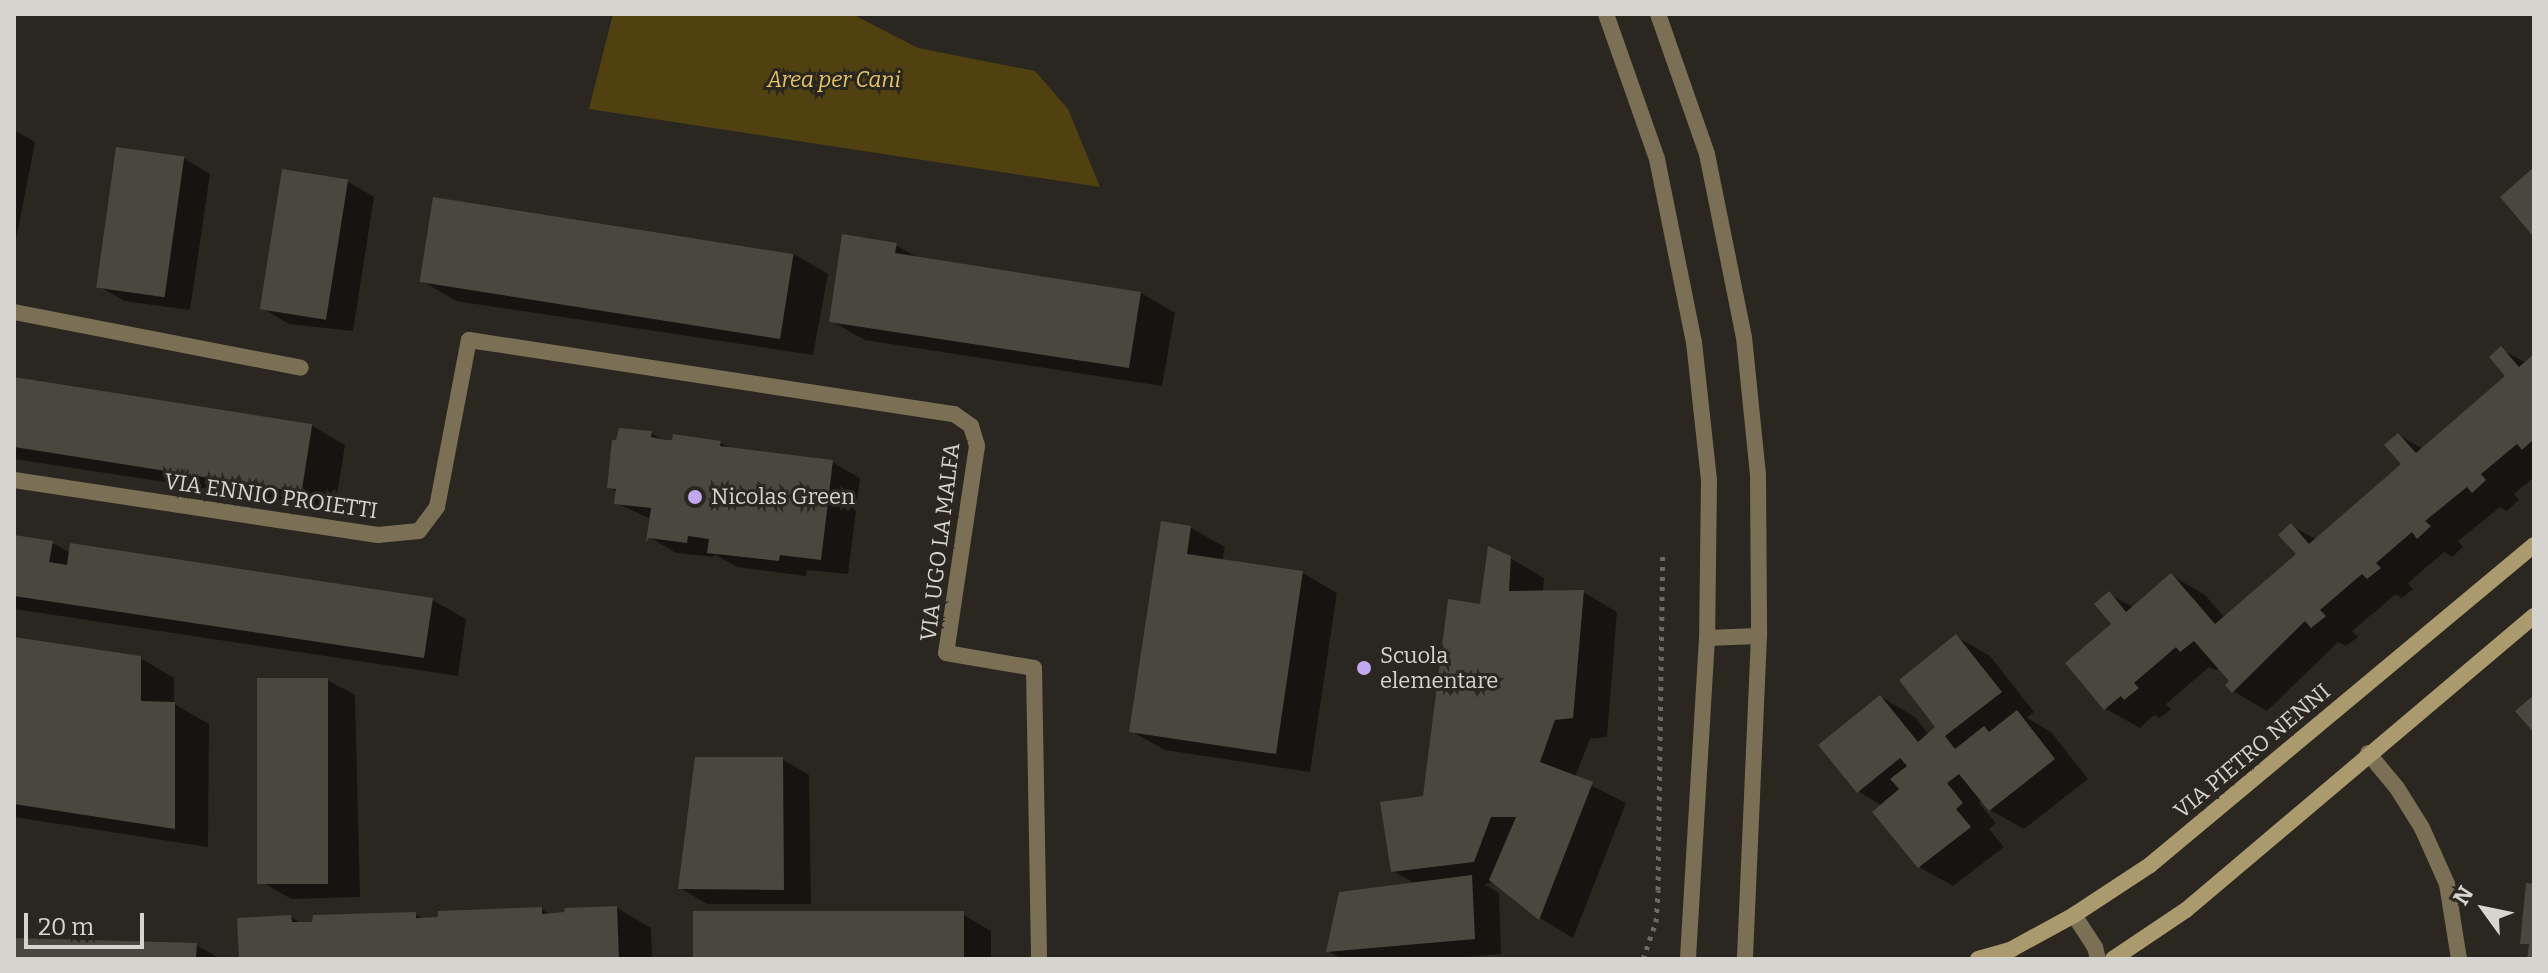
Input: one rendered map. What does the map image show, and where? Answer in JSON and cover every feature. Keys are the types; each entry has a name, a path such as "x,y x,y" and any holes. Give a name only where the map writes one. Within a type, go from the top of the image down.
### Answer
{"street":[{"path":"1606,14 1657,159 1694,342 1709,481 1707,638 1688,959"},
{"path":"1658,14 1707,154 1744,337 1758,476 1759,636 1745,959"},
{"path":"14,312 301,368"},
{"name":"VIA ENNIO PROIETTI","path":"14,480 378,535 419,531 437,507 469,340"},
{"name":"VIA UGO LA MALFA","path":"469,340 944,412 954,414 971,426 977,446 976,456 946,653 1034,668 1039,959"},
{"name":"VIA PIETRO NENNI","path":"1978,959 2012,949 2074,915 2150,865 2534,545"},
{"path":"2113,959 2186,910 2368,753 2534,616"},
{"path":"1707,638 1759,636"},
{"path":"2368,753 2397,788 2422,828 2447,884 2459,959"},
{"path":"2074,915 2095,947 2098,959"}],"path":[{"path":"1643,959 1656,922 1658,890 1663,551"}],"green space":[{"name":"Area per Cani","path":"613,14 852,14 918,48 1035,71 1068,109 1100,187 589,109"}],"building":[{"path":"116,147 184,157 165,297 96,288"},
{"path":"2534,167 2534,233 2532,235 2500,197"},
{"path":"282,169 348,179 326,320 260,309"},
{"path":"433,197 794,254 780,339 420,282"},
{"path":"842,234 897,243 895,253 1141,292 1129,368 829,322"},
{"path":"2501,346 2519,367 2534,354 2534,439 2522,450 2517,444 2481,474 2486,480 2472,493 2467,487 2425,521 2431,526 2417,539 2412,532 2376,563 2381,568 2367,579 2362,574 2320,610 2326,616 2311,628 2305,621 2232,693 2225,685 2229,681 2194,641 2180,652 2176,647 2134,683 2139,688 2124,700 2121,696 2104,710 2065,663 2111,624 2094,604 2109,591 2126,612 2171,573 2215,624 2296,554 2278,535 2291,523 2309,544 2401,464 2384,445 2398,433 2416,453 2505,376 2489,357"},
{"path":"14,377 312,424 301,492 14,447"},
{"path":"619,428 652,431 651,437 666,440 672,440 673,434 721,441 720,446 833,460 821,560 780,555 779,561 707,553 709,539 688,536 687,543 649,538 646,542 651,508 614,504 616,489 607,488 612,440 616,440"},
{"path":"1161,521 1191,526 1187,554 1303,571 1276,754 1129,732"},
{"path":"14,535 53,541 49,562 67,565 70,543 433,598 424,658 14,596"},
{"path":"1488,546 1511,556 1509,591 1584,590 1573,718 1555,720 1540,762 1593,782 1539,920 1489,880 1516,817 1491,817 1474,862 1391,872 1380,802 1423,796 1448,599 1480,604"},
{"path":"1956,634 2002,692 1945,736 1955,749 1984,726 1989,732 2017,710 2055,759 1989,811 1959,774 1947,783 1963,803 1956,809 1971,827 1918,868 1872,812 1899,789 1890,779 1907,766 1900,758 1857,793 1818,745 1880,695 1918,742 1935,727 1899,680"},
{"path":"14,637 141,656 141,701 175,702 175,829 14,804"},
{"path":"257,678 328,678 328,884 257,884"},
{"path":"2534,695 2534,733 2515,711"},
{"path":"695,757 783,757 784,890 678,889"},
{"path":"1472,875 1475,939 1326,952 1339,892"},
{"path":"2526,883 2534,884 2534,959 2527,959 2529,944 2520,944"},
{"path":"617,906 619,959 239,959 237,918 291,915 292,922 312,922 313,915 416,912 416,918 438,917 438,911 542,907 542,914 564,912 565,908"},
{"path":"693,911 964,911 964,959 693,959"},
{"path":"14,938 197,943 196,959 14,959"}],"place":[{"name":"Nicolas Green","path":"695,497"},
{"name":"Scuola elementare","path":"1364,668"}]}
